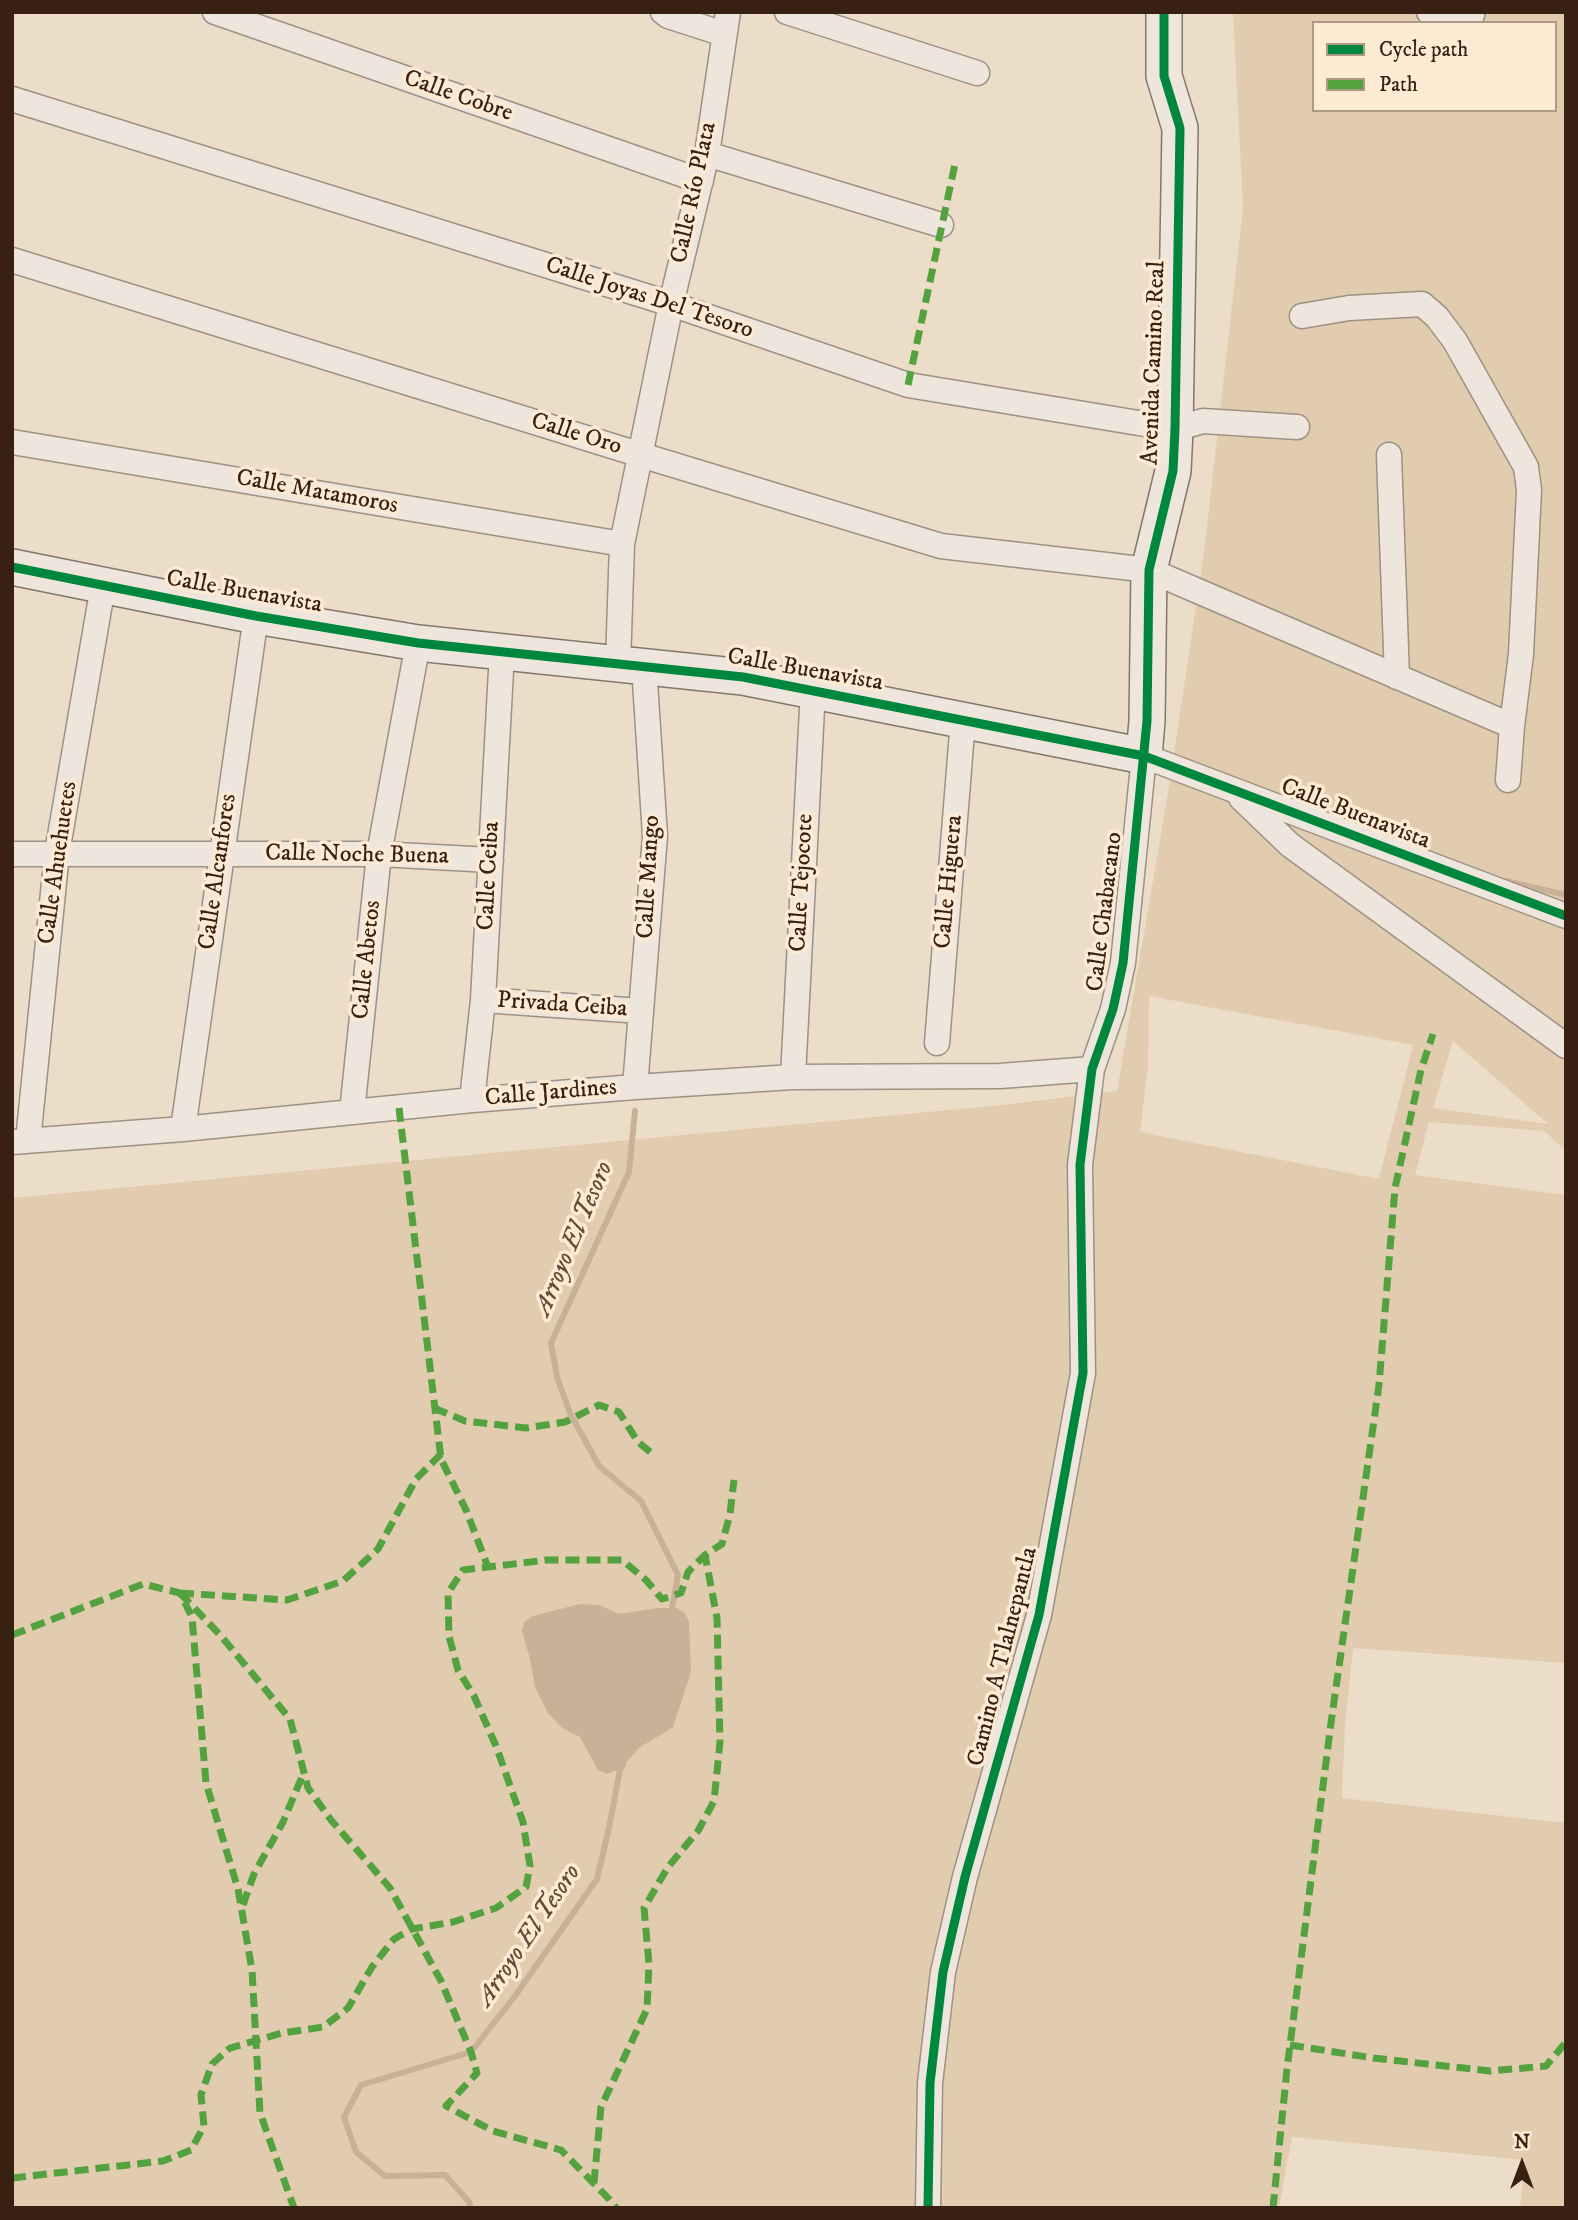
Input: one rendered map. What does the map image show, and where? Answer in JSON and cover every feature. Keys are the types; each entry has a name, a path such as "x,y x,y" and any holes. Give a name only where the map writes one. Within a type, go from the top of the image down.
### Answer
{"street":[{"name":"Calle Cobre","path":"215,12 240,16 701,181"},
{"path":"663,12 668,16 726,23"},
{"path":"786,12 826,19 977,73"},
{"name":"Avenida Camino Real","path":"1144,756 1149,570 1172,471 1175,429 1180,128 1164,76 1164,12"},
{"path":"1429,12 1472,15"},
{"name":"Calle Río Plata","path":"631,665 622,544 671,304 707,154 726,23"},
{"name":"Calle Joyas Del Tesoro","path":"12,99 671,304 908,385 1175,429 1203,421 1297,427"},
{"path":"707,154 941,225"},
{"name":"Calle Oro","path":"12,260 941,546 1149,570 1512,726"},
{"path":"1303,316 1349,308 1422,304 1437,317 1455,341 1527,467 1529,490 1521,654 1508,780"},
{"name":"Calle Matamoros","path":"12,442 622,544"},
{"path":"1390,455 1397,677"},
{"name":"Calle Buenavista","path":"12,567 256,616 418,643 743,677 1144,756 1566,916"},
{"name":"Calle Ahuehuetes","path":"20,1142 57,853 103,586"},
{"name":"Calle Alcanfores","path":"183,1129 256,616"},
{"name":"Calle Abetos","path":"352,1112 379,854 418,643"},
{"name":"Calle Ceiba","path":"472,1100 482,1000 502,652"},
{"name":"Calle Mango","path":"631,665 655,836 635,1087"},
{"name":"Calle Tejocote","path":"793,1077 813,689"},
{"name":"Calle Higuera","path":"937,1043 963,720"},
{"name":"Calle Chabacano","path":"1092,1069 1113,1009 1123,963 1144,756"},
{"path":"1233,790 1290,845 1566,1046"},
{"name":"Calle Noche Buena","path":"12,854 379,854 491,860"},
{"name":"Privada Ceiba","path":"482,1000 641,1011"},
{"name":"Calle Jardines","path":"20,1142 635,1087 793,1077 1000,1076 1092,1069"},
{"name":"Camino A Tlalnepantla","path":"928,2208 930,2083 943,1972 965,1877 1040,1615 1083,1373 1080,1165 1092,1069"}],"shaded area":[{"path":"1233,12 1566,12 1566,1151 1544,1131 1429,1122 1415,1175 1566,1195 1566,1663 1353,1648 1345,1726 1342,1798 1566,1823 1566,2208 1520,2208 1525,2160 1292,2137 1279,2208 12,2208 12,1198 1002,1105 1117,1091 1169,787 1204,553 1243,208","holes":["1149,996 1413,1045 1379,1179 1140,1132 1148,1066","1453,1041 1548,1124 1433,1108"]},
{"path":"580,1604 600,1605 618,1614 677,1608 685,1613 689,1622 691,1672 673,1727 639,1748 620,1769 607,1774 598,1770 580,1737 562,1728 548,1713 535,1687 522,1631 524,1622 533,1616"}],"waterway":[{"path":"1506,881 1566,895"},
{"name":"Arroyo El Tesoro","path":"635,1111 629,1172 551,1343 557,1377 570,1413 599,1466 641,1501 678,1575 671,1613"},
{"name":"Arroyo El Tesoro","path":"469,2208 470,2203 445,2175 385,2176 356,2152 344,2117 361,2085 471,2052 515,1996 597,1879 623,1765"}],"marked path":[{"path":"908,385 955,164"},
{"path":"1273,2208 1287,2069 1331,1723 1379,1385 1395,1188 1421,1070 1433,1034"},
{"path":"399,1108 441,1459 466,1510 488,1567"},
{"path":"434,1408 465,1421 526,1428 565,1422 599,1405 619,1412 638,1442 654,1455"},
{"path":"180,1593 287,1600 343,1581 378,1549 416,1479 441,1454"},
{"path":"12,2178 163,2161 191,2150 204,2126 201,2095 212,2064 230,2048 282,2033 323,2027 348,2008 372,1967 394,1939 412,1929 453,1922 496,1908 526,1887 530,1866 523,1822 496,1746 474,1696 458,1670 449,1636 448,1593 463,1570 547,1560 622,1560 646,1580 662,1599 681,1593 688,1572 705,1555 722,1544 730,1514 734,1480"},
{"path":"594,2183 601,2107 647,2009 649,1964 644,1908 668,1867 698,1831 714,1801 720,1742 717,1618 705,1555"},
{"path":"12,1635 143,1584 180,1593 192,1617 206,1783 238,1889 252,1970 260,2113 294,2208"},
{"path":"180,1593 221,1636 290,1719 308,1788 331,1820 390,1888 441,1981 477,2073 446,2106 493,2131 561,2150 616,2208"},
{"path":"243,1905 254,1874 283,1822 304,1772"},
{"path":"1290,2045 1373,2058 1490,2071 1546,2066 1566,2042"}],"cycle path":[{"path":"928,2208 930,2083 943,1972 965,1877 1039,1615 1083,1373 1080,1165 1092,1069 1113,1009 1123,963 1147,721 1149,570 1173,471 1180,128 1164,76 1164,12"},
{"path":"12,567 256,616 418,643 743,677 1144,756 1566,916"}]}
